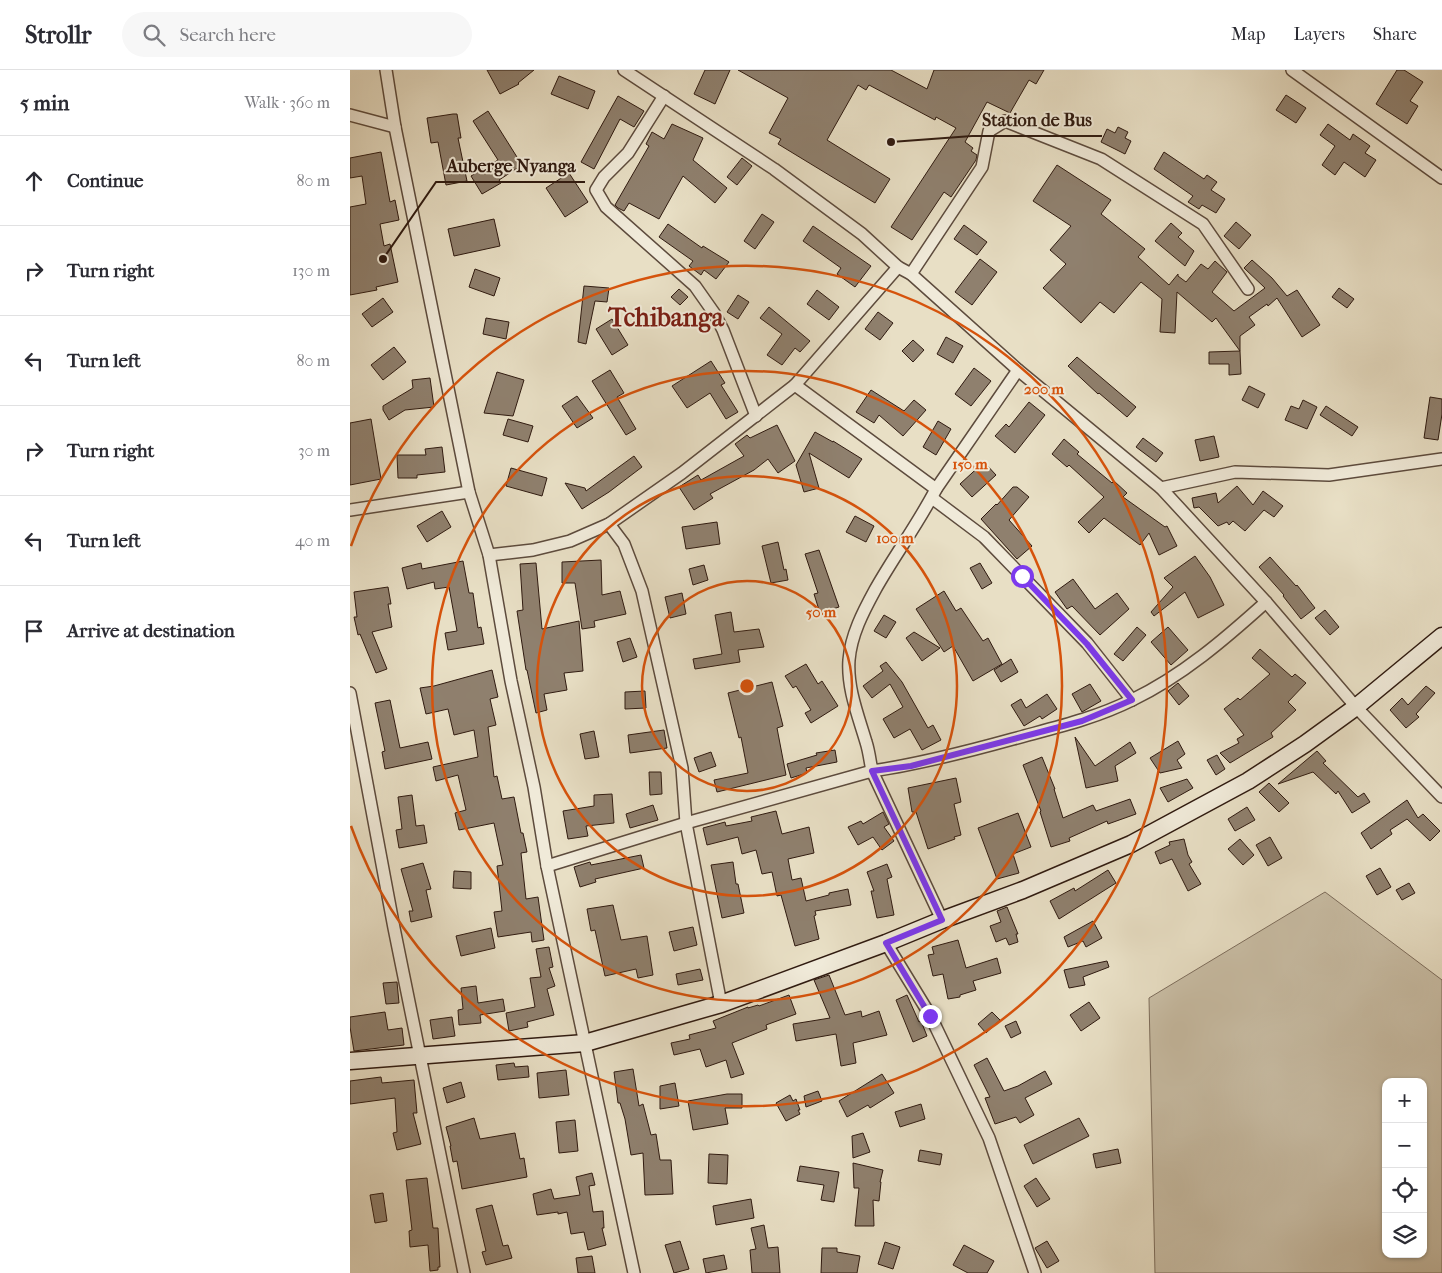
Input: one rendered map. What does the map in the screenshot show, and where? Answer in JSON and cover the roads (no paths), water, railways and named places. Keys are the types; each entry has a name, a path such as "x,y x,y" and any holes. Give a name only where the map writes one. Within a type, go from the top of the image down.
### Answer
{"main road":[{"path":"350,1061 585,1043 720,1004 886,943 1032,886 1131,844 1248,781 1305,744 1356,707 1442,636"}],"street":[{"path":"386,70 395,127 469,492 489,555 511,681 534,787 547,866 634,1273"},
{"path":"624,70 774,169 854,228 898,267 911,274 1018,370 1162,488 1266,602 1356,707 1442,797"},
{"path":"1292,70 1442,178"},
{"path":"664,96 628,153 604,177 596,190 606,207 695,286 722,330 756,416"},
{"path":"350,115 395,127"},
{"path":"911,274 982,167 989,131 1005,121 1101,159 1204,224 1248,289"},
{"path":"489,555 533,550 570,540 609,524 682,473 795,385 898,267"},
{"path":"942,920 872,771 867,744 850,686 850,652 860,618 893,558 1018,370"},
{"path":"795,385 934,494 984,537 1087,644 1132,700"},
{"path":"1162,488 1235,472 1329,476 1442,459"},
{"path":"350,510 469,492"},
{"path":"609,524 624,544 642,591 682,768 686,822 720,1004"},
{"path":"547,866 686,822 872,771 911,766 1082,721 1132,700 1166,681 1229,636 1266,602"},
{"path":"350,693 419,1056 464,1273"},
{"path":"886,943 930,1016 989,1138 1035,1273"}],"place":[{"name":"Station de Bus","path":"891,142"},
{"name":"Auberge Nyanga","path":"383,259"}],"district":[{"name":"Tchibanga","path":"666,317"}]}
